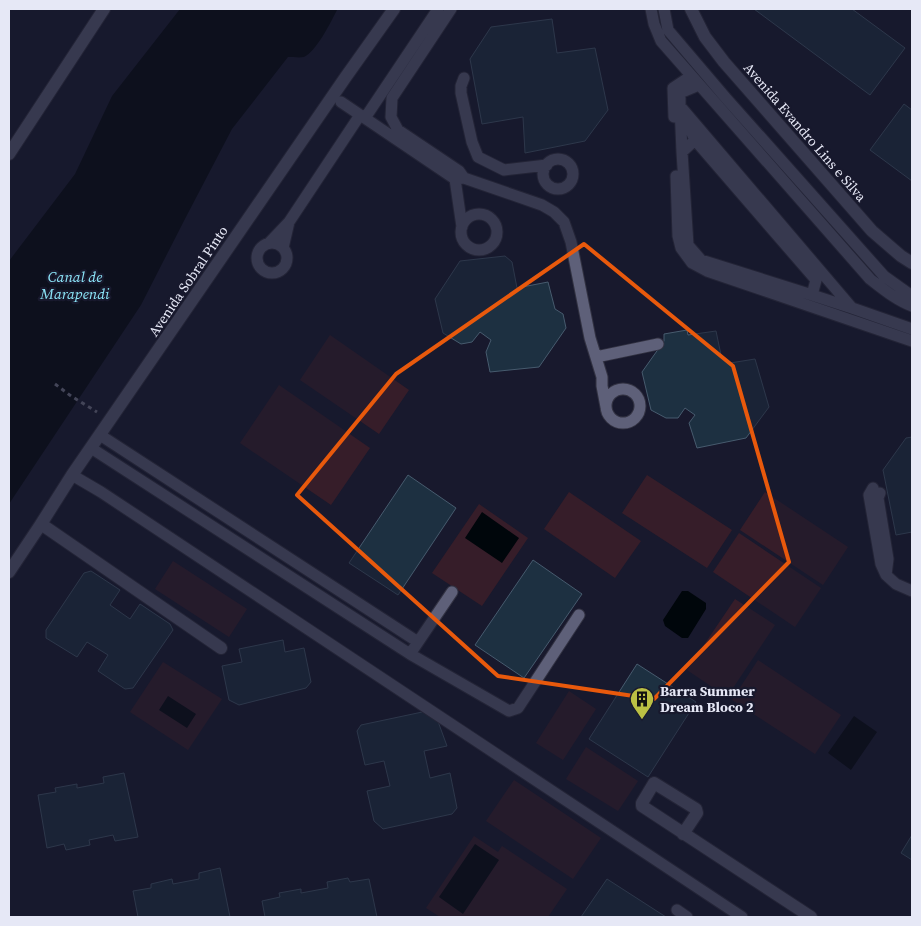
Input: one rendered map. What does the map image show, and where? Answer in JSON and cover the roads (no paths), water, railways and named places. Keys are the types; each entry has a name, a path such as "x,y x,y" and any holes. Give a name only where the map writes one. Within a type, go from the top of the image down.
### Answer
{"street":[{"path":"9,154 104,9"},
{"name":"Avenida Sobral Pinto","path":"9,572 72,475 394,9"},
{"name":"Avenida Evandro Lins e Silva","path":"691,9 705,37 743,84 872,231 901,256 912,262"},
{"path":"41,524 221,648"},
{"path":"683,834 811,917"}],"lane":[{"path":"269,242 283,248 286,252 287,257 284,266 276,272 266,272 259,266 256,257 260,248 269,242 289,222 438,9"},
{"path":"452,9 392,98 391,117 398,130 459,171 458,201 462,239 471,248 483,250 493,243 496,238 497,226 490,217 485,215 473,215 464,222 462,227"},
{"path":"651,9 654,24 661,41 691,76 870,279 890,294 912,306"},
{"path":"664,9 668,30 719,90 884,276 912,296"},
{"path":"691,76 673,88 678,236 681,248 692,263 707,272 912,341"},
{"path":"464,78 461,93 472,142 478,157 504,170 547,165"},
{"path":"699,85 680,93 680,106 688,245 701,260 912,329"},
{"path":"340,102 460,179 542,205 554,212 564,222 571,242 590,338 602,377 607,412 610,417 620,423 625,423 635,418 640,408 634,393 613,385 602,377"},
{"path":"680,106 695,140 816,280 812,296"},
{"path":"680,106 852,308"},
{"path":"682,152 695,140"},
{"path":"554,160 564,160 571,167 572,172 568,185 559,189 550,186 546,183 543,174 544,169 554,160"},
{"path":"542,205 550,186"},
{"path":"458,201 473,215"},
{"path":"283,248 289,222"},
{"path":"596,357 658,344"},
{"path":"606,407 610,396 618,390 624,389"},
{"path":"100,435 418,642"},
{"path":"91,448 410,654 509,711 518,708 579,615"},
{"path":"72,475 134,514 742,917"},
{"path":"876,490 869,495 881,564 886,575 896,584 912,591"},
{"path":"410,654 452,592"},
{"path":"677,910 687,917"}],"water":[{"name":"Canal de Marapendi","path":"180,9 337,10 323,36 309,54 304,57 288,57 232,129 141,305 9,504 9,261 75,174 112,96"},
{"path":"482,512 519,538 502,563 465,538"},
{"path":"682,591 688,591 706,603 706,609 688,638 682,638 665,626 663,620"},
{"path":"168,696 196,714 187,728 159,710"},
{"path":"854,716 877,732 851,770 828,753"},
{"path":"475,844 499,860 463,914 439,897"}],"place":[{"name":"Barra Summer Dream Bloco 2","path":"642,720"}]}
